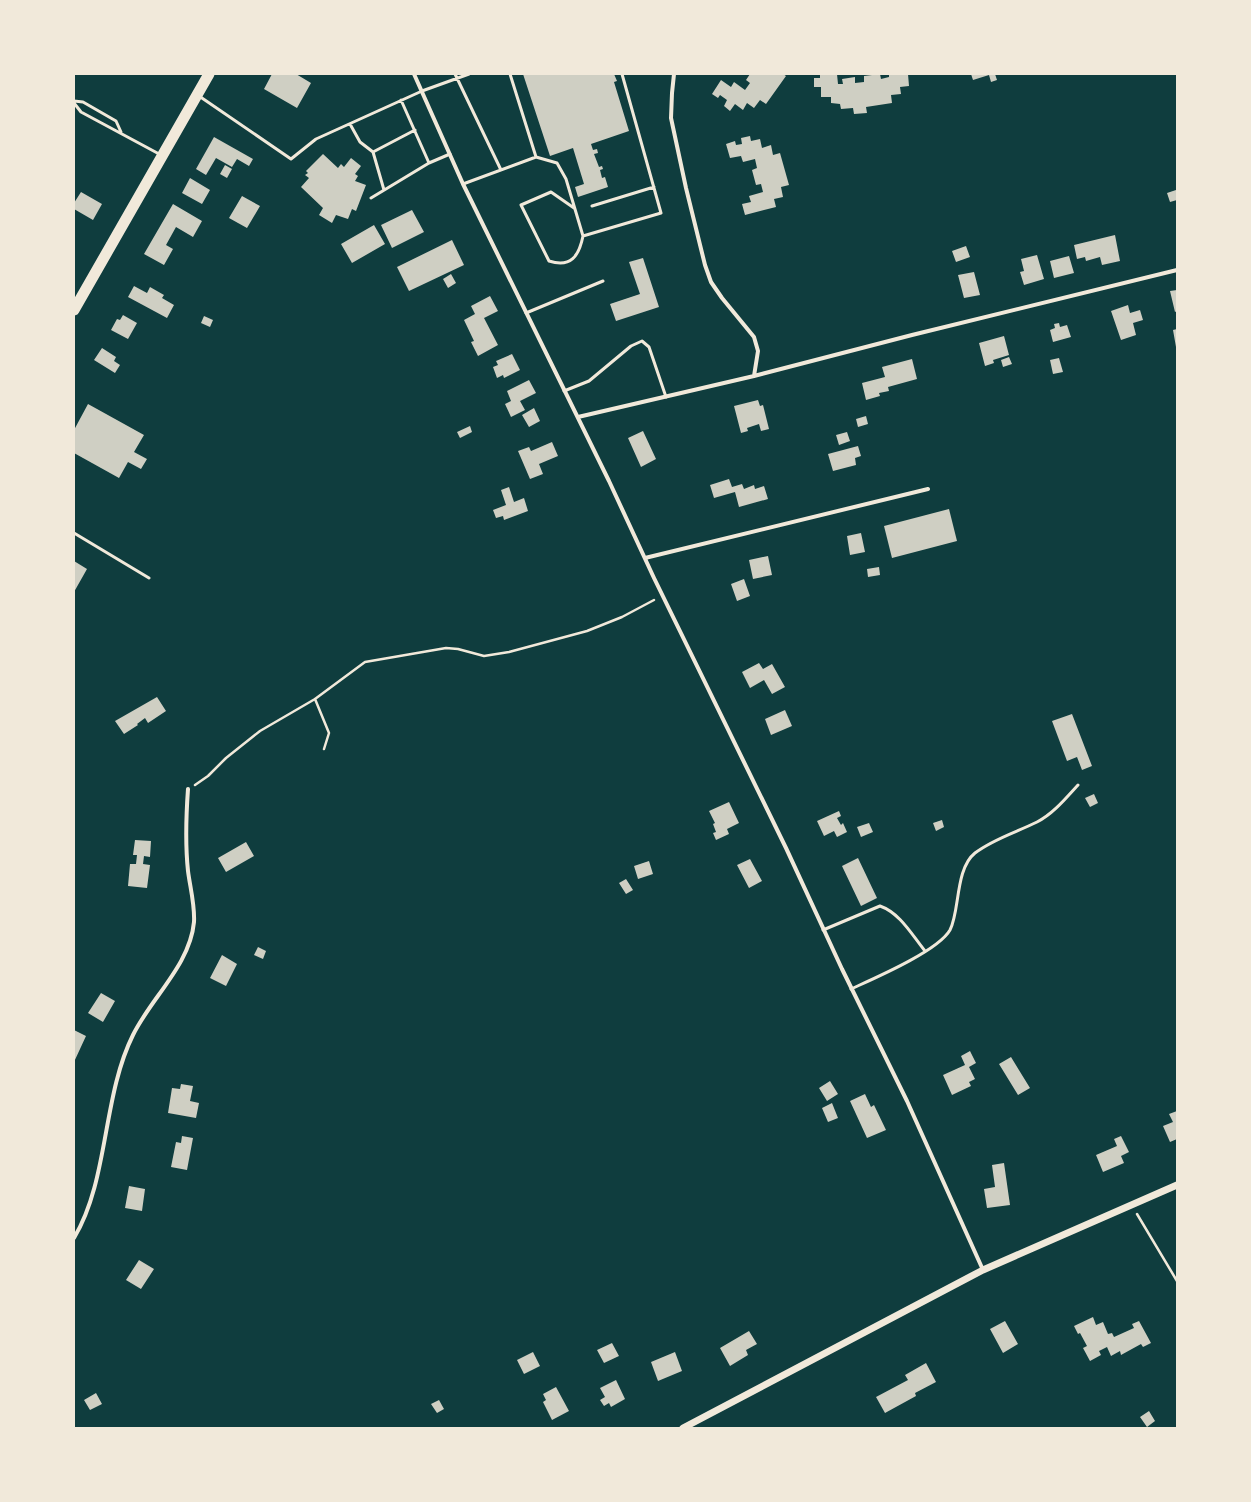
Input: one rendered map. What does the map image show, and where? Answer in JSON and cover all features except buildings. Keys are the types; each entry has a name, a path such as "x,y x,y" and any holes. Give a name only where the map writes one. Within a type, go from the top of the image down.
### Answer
{"highway":[{"path":"74,310 209,74"}],"street":[{"path":"414,74 463,184 578,418 851,989 907,1101 983,1270"},
{"path":"674,74 671,118 705,265 712,282 722,298 754,337 758,351 754,376"},
{"path":"578,418 754,376 912,335 1177,270"},
{"path":"645,558 928,489"},
{"path":"74,1238 82,1224 92,1196 122,1060 133,1035 170,978 190,941 194,922 186,839 188,789"},
{"path":"683,1428 983,1270 1177,1185"}],"lane":[{"path":"455,74 501,170"},
{"path":"197,95 291,159 316,139 422,91 469,74"},
{"path":"510,74 536,157"},
{"path":"583,236 661,213 622,74"},
{"path":"401,100 429,163"},
{"path":"74,102 81,112 112,129 121,132 162,156"},
{"path":"74,102 83,102 116,121 121,132"},
{"path":"350,124 360,142 373,152 384,190"},
{"path":"373,152 415,130"},
{"path":"371,198 429,163 450,154"},
{"path":"463,184 536,157 557,163 566,179 575,209 583,236 580,249 571,260 556,263 549,261 521,205 551,192 575,209"},
{"path":"592,206 654,187"},
{"path":"526,314 603,281"},
{"path":"564,391 589,381 631,346 642,341 649,347 666,397"},
{"path":"74,533 149,578"},
{"path":"851,989 896,968 944,938 950,929 959,885 965,869 974,854 1039,821 1078,785"},
{"path":"823,930 880,906 890,909 902,921 925,951"}],"path":[{"path":"188,789 208,776 226,758 260,731 315,699 365,662 446,648 458,649 484,656 509,652 587,631 622,617 654,600"},
{"path":"315,699 330,733 324,749"},
{"path":"1131,1205 1177,1281"}]}
